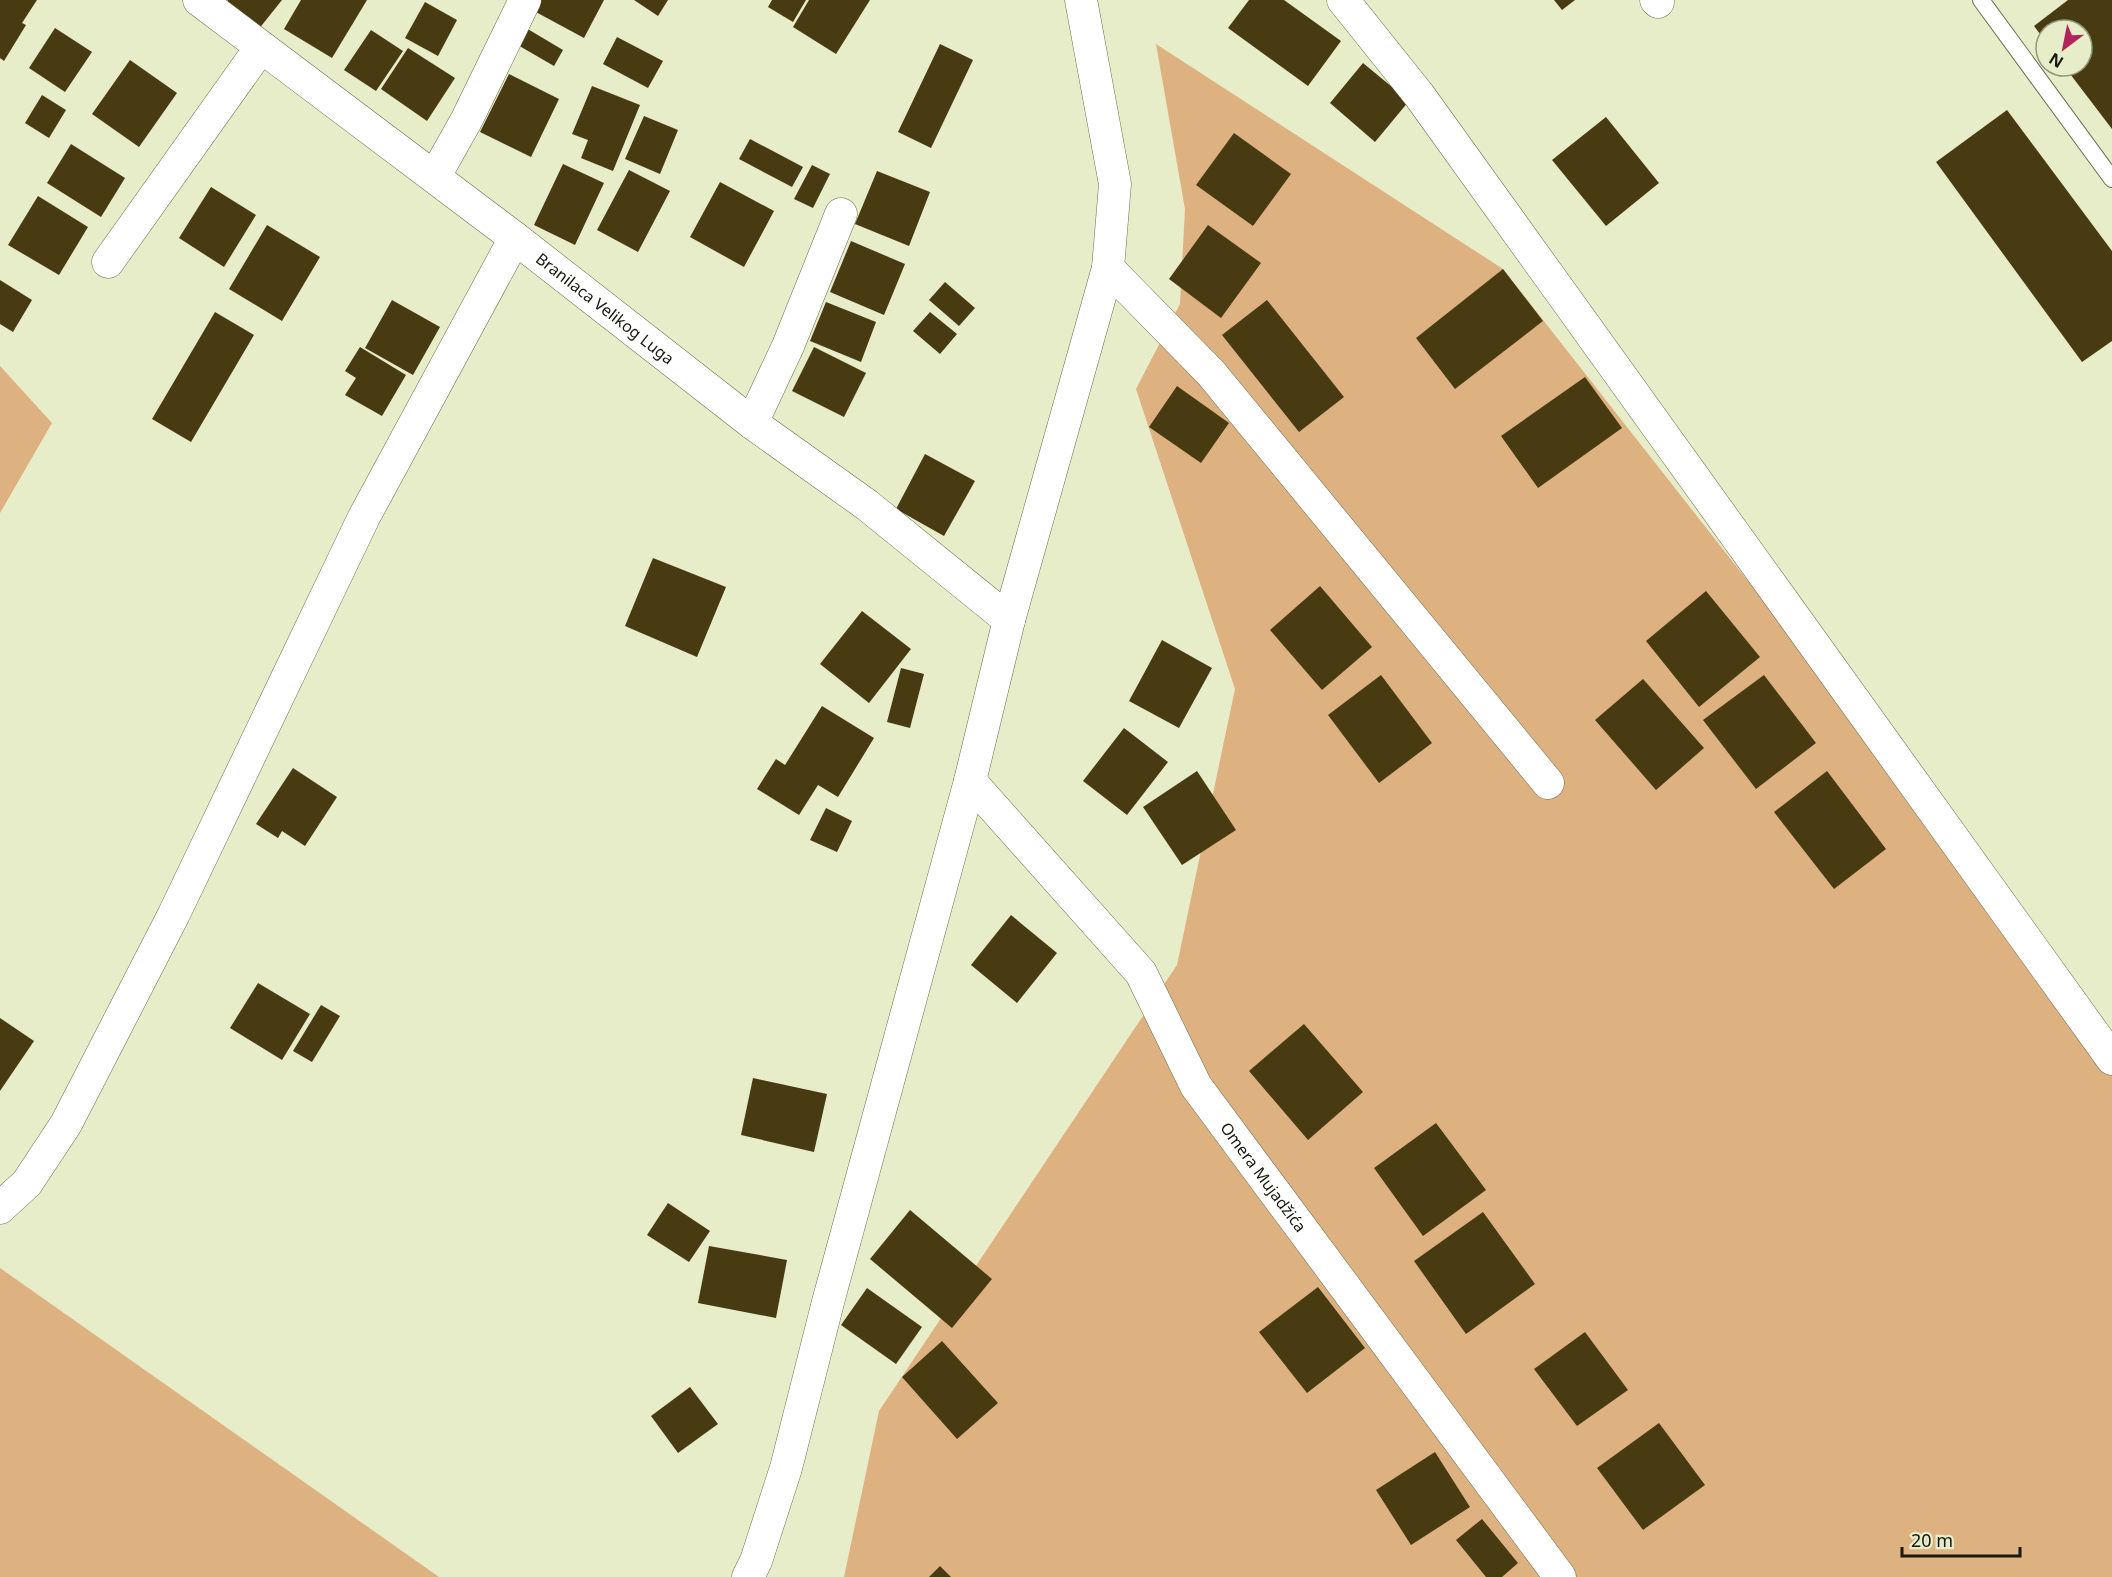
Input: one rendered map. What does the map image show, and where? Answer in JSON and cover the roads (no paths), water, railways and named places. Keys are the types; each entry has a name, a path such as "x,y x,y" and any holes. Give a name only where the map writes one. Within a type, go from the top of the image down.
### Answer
{"street":[{"name":"Branilaca Velikog Luga","path":"199,0 435,176 752,423 867,505 1009,620"},
{"path":"435,176 467,119 525,0"},
{"path":"748,1577 756,1561 786,1468 828,1302 970,781 1009,620 1108,268 1114,184 1081,0"},
{"path":"1343,0 1419,95 2112,1059"},
{"path":"108,262 261,47"},
{"path":"752,423 788,346 842,214"},
{"path":"0,1208 27,1184 66,1124 174,914 364,517 515,238"},
{"path":"1108,268 1212,373 1548,783"},
{"name":"Omera Mujadžića","path":"970,781 1141,973 1196,1086 1560,1577"}],"lane":[{"path":"1981,0 2112,179"}]}
